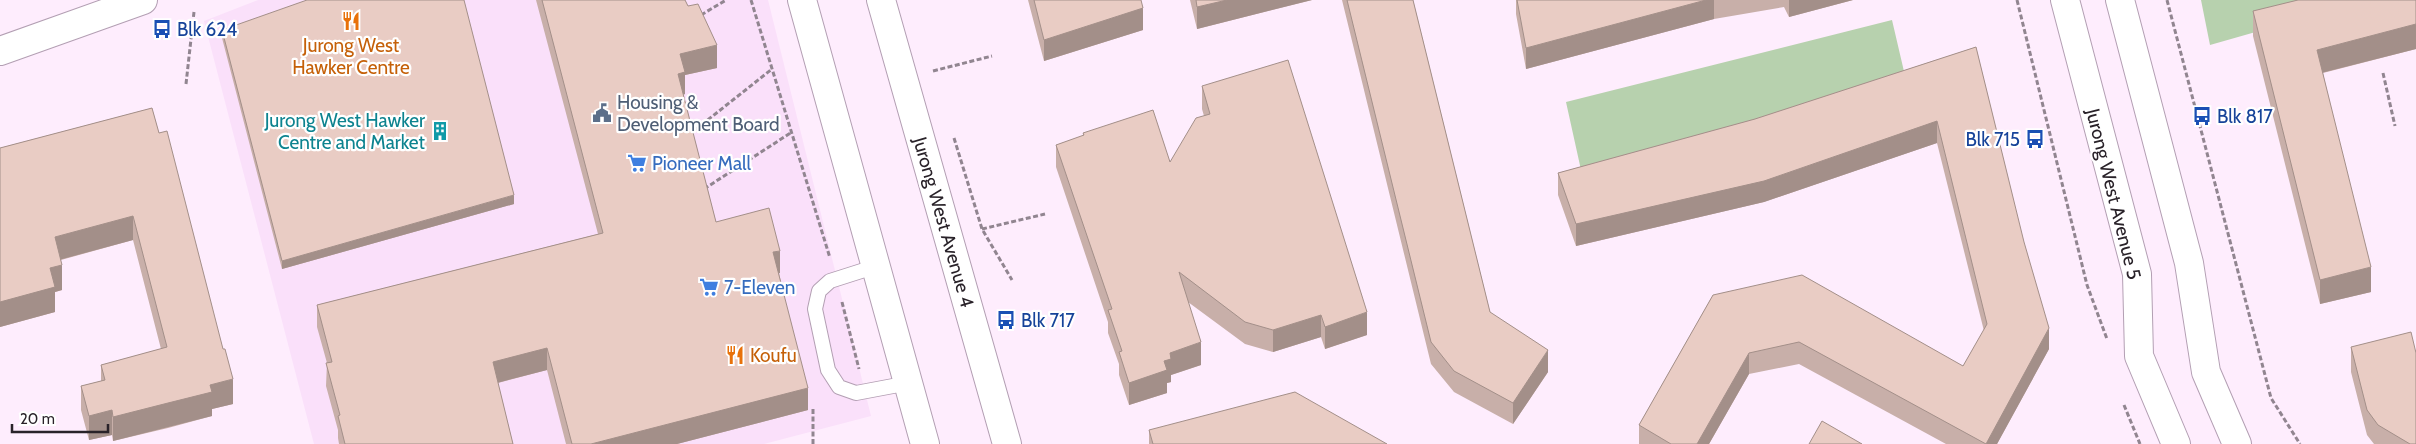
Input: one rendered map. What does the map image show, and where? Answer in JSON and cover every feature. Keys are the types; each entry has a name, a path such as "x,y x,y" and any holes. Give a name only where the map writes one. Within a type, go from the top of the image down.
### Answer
{"street":[{"path":"0,51 142,0"},
{"path":"802,0 925,444"},
{"name":"Jurong West Avenue 4","path":"881,0 1007,444"},
{"name":"Jurong West Avenue 5","path":"2065,0 2137,274 2139,356 2176,444"},
{"path":"2120,0 2189,263 2206,372 2237,444"}],"lane":[{"path":"876,266 830,281 820,291 814,309 828,370 839,386 856,393 909,383"}],"path":[{"path":"694,19 726,0"},
{"path":"751,0 836,279 865,391"},
{"path":"2017,0 2088,285 2108,345"},
{"path":"2167,0 2271,398 2300,444"},
{"path":"186,84 194,12"},
{"path":"903,77 992,56"},
{"path":"688,136 772,69"},
{"path":"2383,73 2395,126"},
{"path":"702,191 792,132"},
{"path":"982,228 1045,214"},
{"path":"2124,402 2128,420 2140,444"},
{"path":"813,409 813,444"}],"shaded area":[{"path":"258,0 768,0 871,416 764,444 314,444 204,21"}],"green space":[{"path":"2201,0 2367,0 2210,45"},
{"path":"1892,20 1906,80 1581,170 1566,102"}],"building":[{"name":"Jurong West Hawker Centre and Market","path":"307,0 464,0 514,195 282,261 222,30"},
{"path":"542,0 685,0 688,6 698,4 717,45 680,54 685,72 678,74 716,222 769,208 780,251 773,252 808,388 591,444 572,444 547,348 493,362 513,444 345,444 338,416 340,415 326,363 332,362 317,305 603,233"},
{"path":"1034,0 1141,0 1143,8 1044,40"},
{"path":"1196,0 1227,0 1197,7"},
{"path":"1347,0 1413,0 1490,312 1548,350 1513,403 1454,371 1431,342"},
{"path":"1517,0 1706,0 1526,48"},
{"path":"2298,0 2416,0 2416,24 2317,50 2371,267 2320,280 2253,11"},
{"path":"1976,47 2024,242 2049,328 1986,444 1799,342 1749,353 1697,444 1671,444 1639,425 1713,295 1802,275 1963,366 1987,324 1937,121 1764,181 1576,224 1558,173 1755,119"},
{"path":"1288,60 1367,312 1325,327 1321,315 1273,330 1245,322 1179,272 1201,342 1170,353 1171,359 1164,361 1167,370 1129,383 1119,352 1122,351 1108,310 1112,309 1056,145 1084,135 1083,133 1153,110 1170,162 1196,118 1210,114 1202,86"},
{"path":"152,108 159,133 167,131 223,349 225,349 233,379 210,385 212,392 113,417 112,410 89,416 81,386 105,380 101,365 167,347 133,216 55,237 62,265 50,268 55,287 0,302 0,148"},
{"path":"2411,332 2416,353 2416,444 2410,444 2378,425 2367,410 2351,347"},
{"path":"1295,392 1387,444 1153,444 1149,430"},
{"path":"1822,421 1862,444 1809,444"}],"place":[{"name":"Jurong West Hawker Centre","path":"351,21"},
{"name":"Blk 624","path":"162,29"},
{"name":"Housing & Development Board","path":"602,113"},
{"name":"Blk 817","path":"2202,116"},
{"name":"Jurong West Hawker Centre and Market","path":"440,131"},
{"name":"Blk 715","path":"2035,139"},
{"name":"Pioneer Mall","path":"637,163"},
{"name":"7-Eleven","path":"709,287"},
{"name":"Blk 717","path":"1006,320"},
{"name":"Koufu","path":"735,355"}]}
